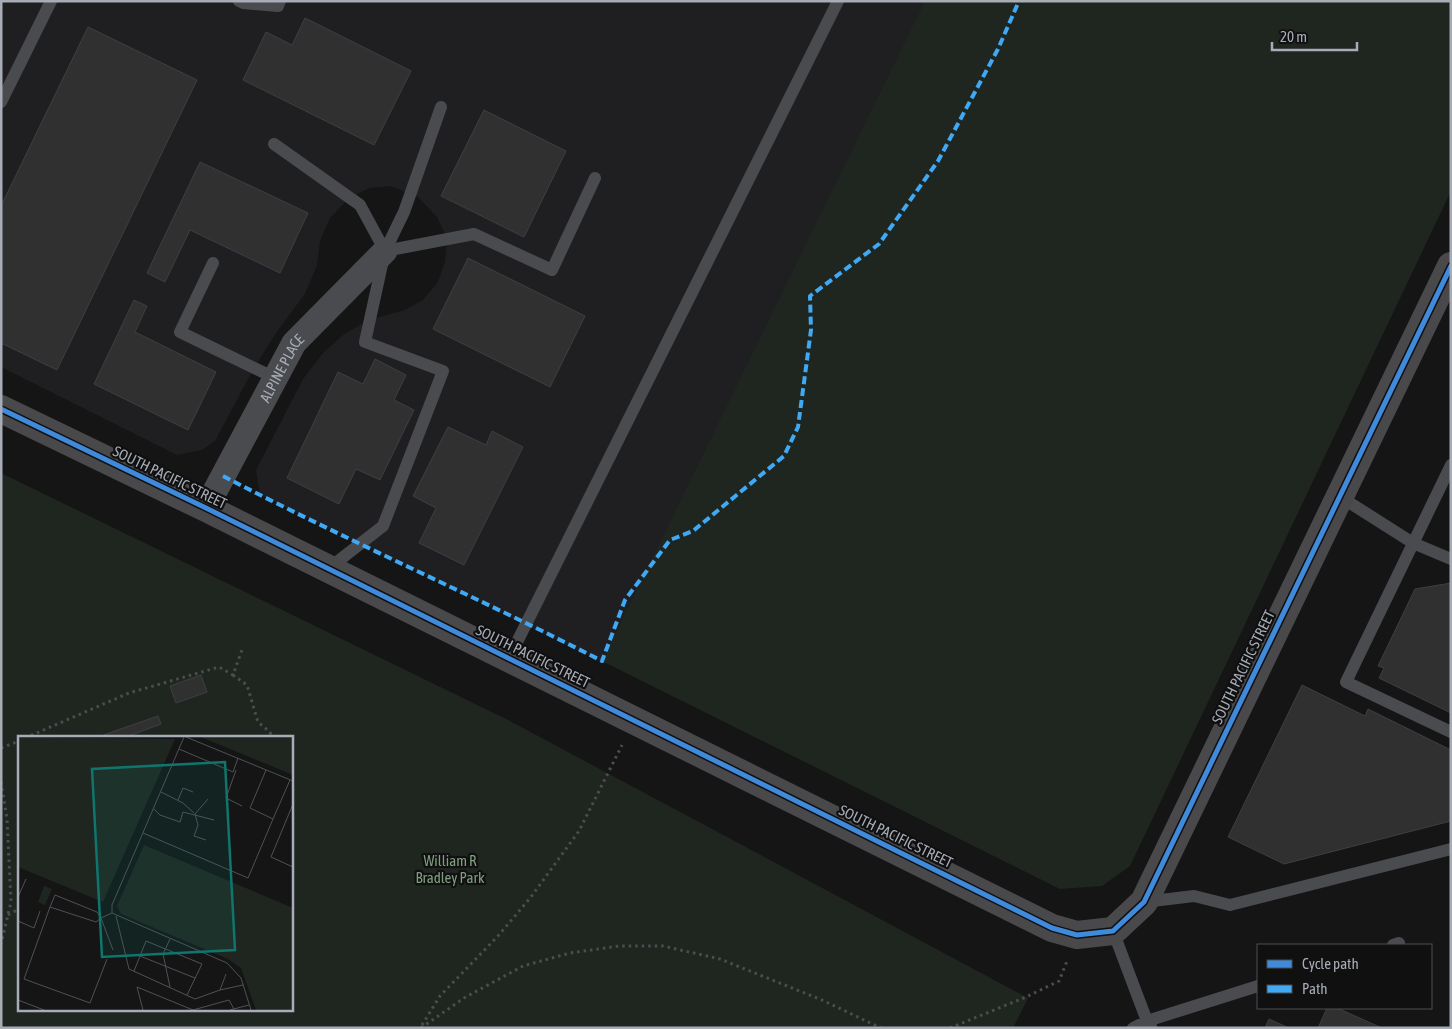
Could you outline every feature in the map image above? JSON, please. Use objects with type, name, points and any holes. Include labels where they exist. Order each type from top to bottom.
[{"type":"street","name":"ALPINE PLACE","points":[[206,508],[294,343],[385,251]]},
{"type":"street","name":"SOUTH PACIFIC STREET","points":[[1,408],[1052,928],[1077,935],[1113,931],[1144,902],[1451,266]]},
{"type":"lane","points":[[1,102],[51,1]]},
{"type":"lane","points":[[238,1],[278,6],[280,1]]},
{"type":"lane","points":[[509,658],[838,1]]},
{"type":"lane","points":[[328,569],[382,526],[443,371],[365,342],[385,251],[404,212],[441,107]]},
{"type":"lane","points":[[274,144],[360,205],[385,251]]},
{"type":"lane","points":[[385,251],[474,234],[552,270],[595,178]]},
{"type":"lane","points":[[213,263],[180,332],[275,378]]},
{"type":"lane","points":[[1451,465],[1346,682],[1451,732]]},
{"type":"lane","points":[[1339,496],[1413,543],[1451,559]]},
{"type":"lane","points":[[1144,902],[1194,896],[1230,905],[1451,849]]},
{"type":"lane","points":[[1113,931],[1150,1024]]},
{"type":"lane","points":[[1133,1028],[1150,1024],[1257,986]]},
{"type":"path","points":[[233,675],[243,647]]},
{"type":"path","points":[[30,736],[129,693],[219,667],[247,684],[258,722],[270,732],[271,736]]},
{"type":"path","points":[[421,1028],[440,996],[498,936],[532,897],[579,831],[634,720]]},
{"type":"path","points":[[1,748],[18,740]]},
{"type":"path","points":[[1,782],[7,819],[11,902],[1,944]]},
{"type":"path","points":[[8,915],[18,910]]},
{"type":"path","points":[[950,1028],[1026,997],[1059,981],[1077,935]]},
{"type":"path","points":[[421,1028],[464,998],[523,966],[570,953],[619,946],[663,946],[720,959],[813,996],[881,1028]]},
{"type":"shaded area","points":[[1,1],[929,1],[606,664],[260,495],[256,470],[303,379],[323,353],[343,335],[368,320],[405,310],[423,300],[438,282],[445,262],[447,238],[437,217],[418,197],[390,186],[369,188],[348,199],[330,218],[320,241],[317,265],[305,294],[278,330],[254,368],[215,441],[202,450],[177,455],[1,367]]},
{"type":"green space","points":[[925,1],[1451,1],[1451,191],[1130,866],[1102,886],[1060,889],[602,661]]},
{"type":"green space","name":"William R Bradley Park","points":[[1,473],[508,720],[1028,998],[1013,1028],[1,1028]]},
{"type":"building","points":[[305,18],[411,71],[374,145],[243,80],[266,32],[292,45]]},
{"type":"building","points":[[88,27],[197,80],[57,370],[1,343],[1,206]]},
{"type":"building","points":[[484,110],[566,151],[524,237],[441,196]]},
{"type":"building","points":[[200,162],[308,213],[280,273],[190,230],[165,282],[147,273]]},
{"type":"building","points":[[468,258],[585,316],[550,387],[433,329]]},
{"type":"building","points":[[134,300],[147,306],[135,332],[216,372],[188,430],[94,384]]},
{"type":"building","points":[[375,359],[406,375],[394,400],[414,410],[380,480],[356,469],[339,504],[287,478],[338,372],[363,384]]},
{"type":"building","points":[[448,427],[486,445],[492,431],[523,447],[464,565],[419,543],[436,508],[413,496]]},
{"type":"building","points":[[1451,583],[1451,713],[1379,678],[1384,668],[1378,666],[1415,589]]},
{"type":"building","points":[[201,675],[207,692],[176,703],[170,686]]},
{"type":"building","points":[[1302,685],[1365,716],[1368,709],[1451,750],[1451,821],[1284,864],[1228,837]]},
{"type":"building","points":[[158,716],[161,724],[128,736],[101,736]]},
{"type":"building","points":[[1327,1009],[1339,1009],[1382,1028],[1318,1028]]},
{"type":"building","points":[[1269,1019],[1289,1028],[1265,1028]]},
{"type":"marked path","points":[[223,476],[602,661],[625,600],[670,540],[693,531],[784,456],[798,427],[811,330],[810,296],[879,244],[938,161],[998,49],[1019,1]]},
{"type":"cycle path","points":[[1,409],[206,508],[1052,928],[1077,935],[1113,931],[1144,902],[1451,266]]}]
